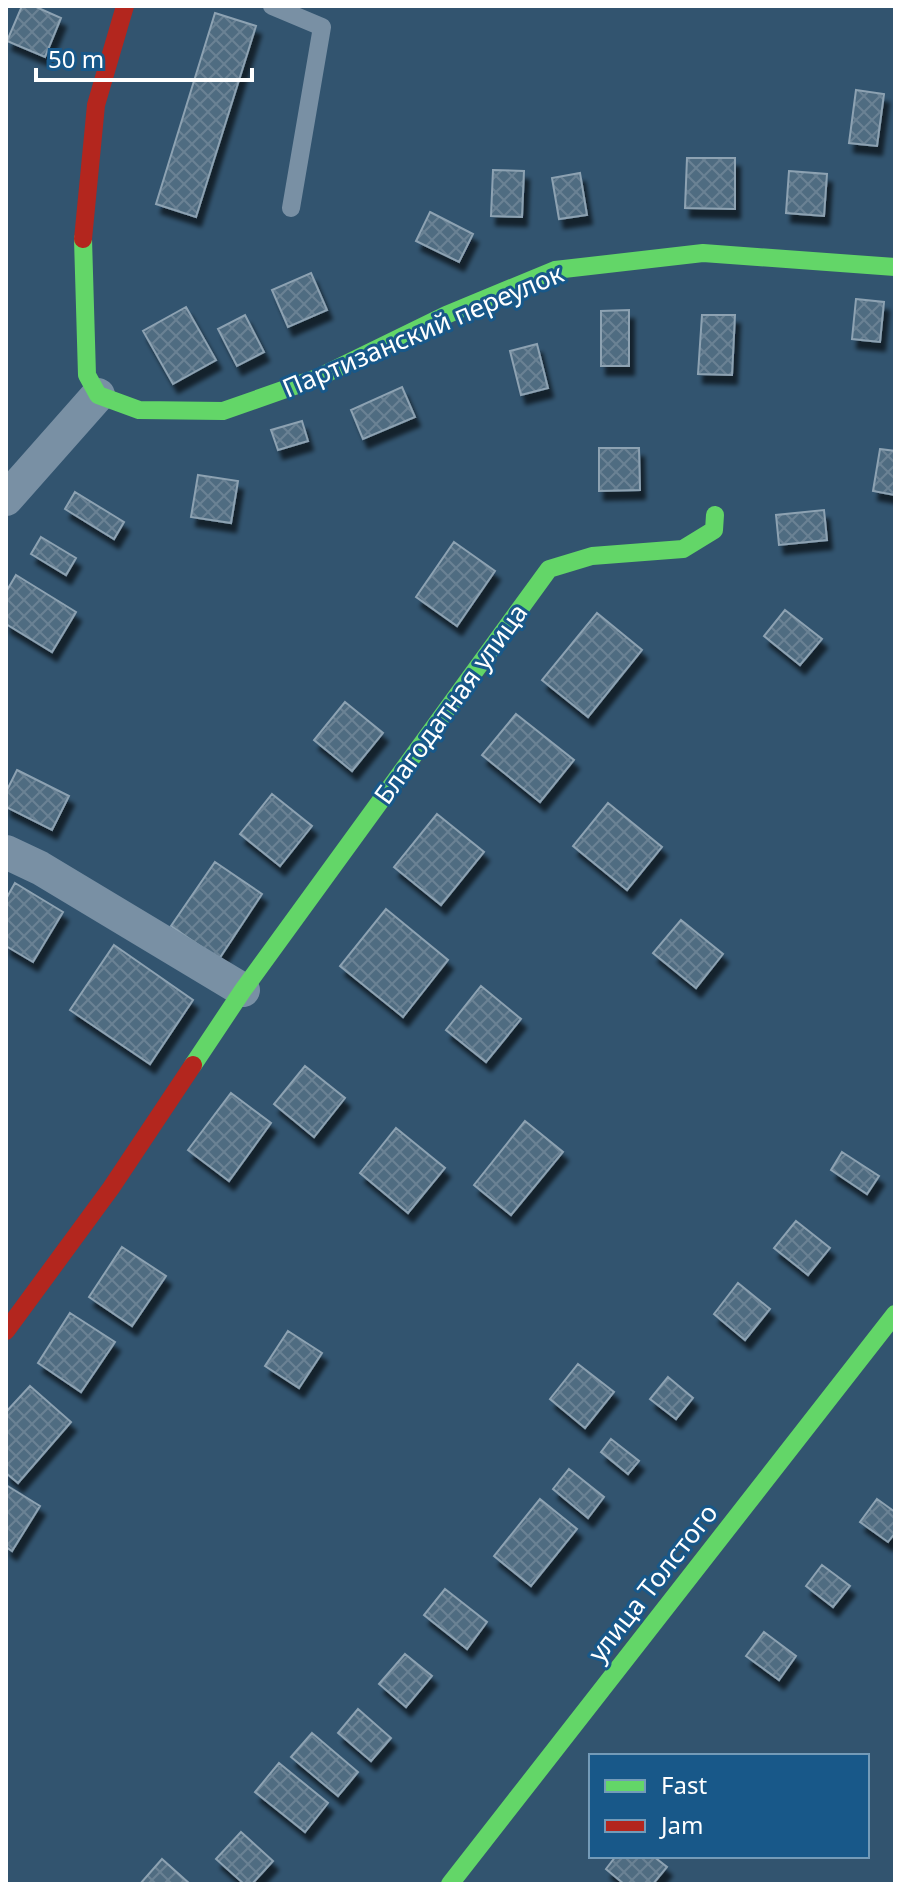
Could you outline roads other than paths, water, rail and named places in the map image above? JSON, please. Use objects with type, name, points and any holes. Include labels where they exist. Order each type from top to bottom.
[{"type":"street","points":[[6,499],[98,395],[87,375],[83,228],[96,105],[125,6]]},
{"type":"street","name":"Партизанский переулок","points":[[98,395],[139,410],[223,411],[317,378],[446,315],[555,270],[703,253],[895,267]]},
{"type":"street","name":"Благодатная улица","points":[[6,1331],[111,1188],[243,990],[549,569],[592,556],[683,549],[714,530],[715,515]]},
{"type":"street","points":[[6,852],[40,868],[243,990]]},
{"type":"street","name":"улица Толстого","points":[[450,1884],[895,1314]]},
{"type":"lane","points":[[272,6],[322,27],[291,208]]}]
